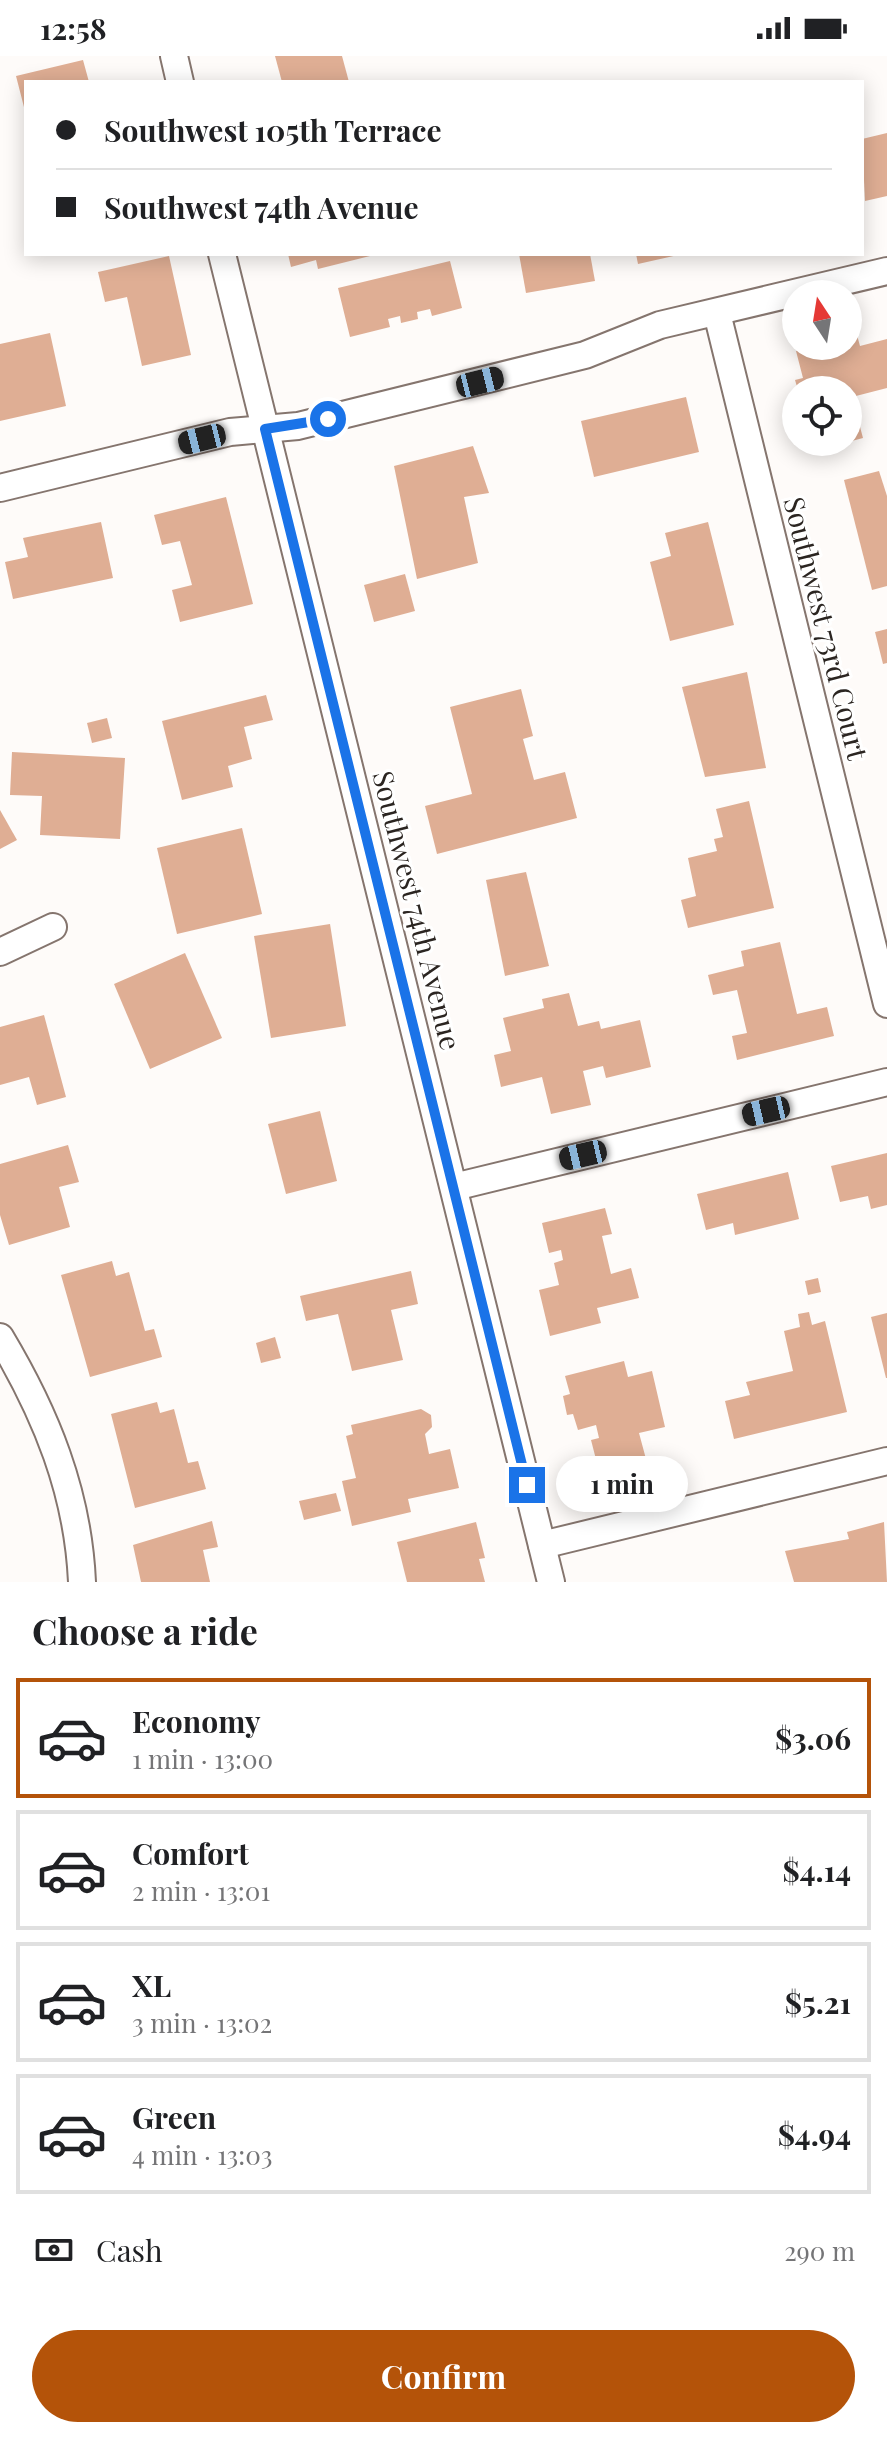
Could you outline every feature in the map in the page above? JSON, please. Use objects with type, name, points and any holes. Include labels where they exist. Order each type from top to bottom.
[{"type":"street","points":[[174,56],[180,80]]},
{"type":"street","name":"Southwest 74th Avenue","points":[[222,256],[551,1582]]},
{"type":"street","points":[[0,488],[230,432],[298,426],[555,363],[585,355],[639,332],[887,271]]},
{"type":"street","name":"Southwest 73rd Court","points":[[717,313],[887,1004]]},
{"type":"street","points":[[0,952],[53,927]]},
{"type":"street","points":[[454,1187],[887,1082]]},
{"type":"street","points":[[0,1337],[35,1398],[61,1463],[78,1536],[82,1582]]},
{"type":"street","points":[[542,1545],[887,1461]]},
{"type":"building","points":[[275,56],[342,56],[348,80],[281,80]]},
{"type":"building","points":[[83,60],[88,80],[24,80],[24,107],[16,76]]},
{"type":"building","points":[[887,133],[887,196],[865,201],[864,180],[864,139]]},
{"type":"building","points":[[169,256],[191,355],[142,366],[127,297],[105,302],[98,272]]},
{"type":"building","points":[[288,256],[370,256],[318,269],[316,260],[291,267]]},
{"type":"building","points":[[519,256],[590,256],[595,281],[526,293]]},
{"type":"building","points":[[636,256],[674,256],[638,264]]},
{"type":"building","points":[[450,261],[462,308],[432,316],[430,309],[417,312],[418,319],[401,323],[400,316],[388,319],[390,327],[350,337],[338,288]]},
{"type":"building","points":[[50,333],[66,406],[0,421],[0,344]]},
{"type":"building","points":[[887,339],[887,388],[862,394],[862,376],[802,376],[798,360],[862,360],[862,345]]},
{"type":"building","points":[[686,397],[699,452],[594,477],[581,421]]},
{"type":"building","points":[[473,446],[489,493],[464,497],[478,563],[417,579],[394,466]]},
{"type":"building","points":[[879,471],[887,496],[887,586],[872,590],[844,480]]},
{"type":"building","points":[[226,497],[253,604],[180,622],[172,590],[192,585],[180,541],[162,545],[154,515]]},
{"type":"building","points":[[101,522],[113,578],[13,599],[5,562],[28,557],[23,538]]},
{"type":"building","points":[[708,522],[734,625],[670,641],[650,562],[671,556],[665,533]]},
{"type":"building","points":[[405,574],[415,611],[374,622],[364,585]]},
{"type":"building","points":[[887,629],[887,663],[883,664],[875,632]]},
{"type":"building","points":[[747,672],[766,768],[705,777],[682,687]]},
{"type":"building","points":[[521,689],[533,736],[523,739],[534,780],[565,772],[577,818],[437,854],[425,806],[472,794],[450,707]]},
{"type":"building","points":[[266,695],[273,720],[244,727],[252,759],[228,766],[233,787],[182,800],[162,721]]},
{"type":"building","points":[[107,718],[112,738],[92,743],[87,723]]},
{"type":"building","points":[[12,752],[125,758],[120,839],[40,835],[42,796],[10,795]]},
{"type":"building","points":[[749,801],[774,908],[688,928],[681,900],[696,896],[688,858],[717,851],[714,839],[723,837],[716,809]]},
{"type":"building","points":[[0,810],[17,840],[0,849]]},
{"type":"building","points":[[242,828],[262,914],[177,934],[157,848]]},
{"type":"building","points":[[526,872],[549,966],[505,976],[486,880]]},
{"type":"building","points":[[330,924],[346,1026],[271,1038],[254,936]]},
{"type":"building","points":[[780,942],[797,1014],[827,1007],[834,1036],[737,1060],[732,1036],[747,1033],[737,990],[713,995],[708,975],[744,966],[741,951]]},
{"type":"building","points":[[185,953],[222,1038],[150,1069],[114,984]]},
{"type":"building","points":[[569,993],[578,1026],[599,1021],[601,1029],[640,1020],[651,1067],[606,1078],[603,1066],[583,1071],[591,1105],[551,1114],[542,1077],[501,1087],[494,1055],[511,1051],[503,1018],[544,1008],[542,999]]},
{"type":"building","points":[[44,1015],[66,1097],[37,1105],[29,1077],[0,1085],[0,1027]]},
{"type":"building","points":[[320,1111],[337,1181],[286,1194],[268,1124]]},
{"type":"building","points":[[68,1145],[79,1182],[59,1187],[70,1227],[9,1245],[0,1215],[0,1164]]},
{"type":"building","points":[[887,1153],[887,1205],[871,1209],[868,1196],[840,1202],[831,1166]]},
{"type":"building","points":[[788,1172],[799,1219],[735,1235],[733,1223],[706,1230],[697,1194]]},
{"type":"building","points":[[605,1208],[612,1234],[602,1236],[611,1274],[631,1268],[639,1298],[597,1308],[601,1323],[550,1336],[539,1290],[559,1285],[554,1263],[563,1260],[561,1250],[549,1253],[542,1223]]},
{"type":"building","points":[[112,1261],[116,1276],[129,1272],[145,1331],[154,1329],[162,1357],[90,1377],[61,1275]]},
{"type":"building","points":[[411,1271],[418,1304],[391,1310],[403,1360],[352,1371],[338,1314],[306,1321],[300,1296]]},
{"type":"building","points":[[818,1278],[821,1292],[808,1295],[805,1281]]},
{"type":"building","points":[[809,1312],[812,1325],[825,1321],[847,1412],[734,1439],[725,1401],[750,1395],[746,1382],[793,1371],[784,1331],[800,1327],[798,1314]]},
{"type":"building","points":[[887,1313],[887,1378],[886,1378],[871,1317]]},
{"type":"building","points":[[275,1337],[281,1358],[261,1363],[256,1343]]},
{"type":"building","points":[[624,1361],[628,1377],[652,1371],[665,1427],[639,1433],[646,1459],[599,1471],[591,1440],[599,1438],[596,1425],[578,1430],[573,1414],[567,1415],[563,1396],[570,1394],[565,1376]]},
{"type":"building","points":[[157,1402],[160,1413],[174,1409],[188,1463],[198,1461],[206,1489],[135,1508],[111,1414]]},
{"type":"building","points":[[421,1409],[431,1415],[432,1427],[425,1434],[429,1454],[450,1449],[459,1488],[408,1499],[411,1512],[352,1526],[342,1481],[356,1478],[346,1436],[353,1434],[351,1425]]},
{"type":"building","points":[[336,1493],[341,1511],[304,1520],[299,1501]]},
{"type":"building","points":[[212,1521],[218,1547],[203,1550],[210,1582],[141,1582],[133,1545]]},
{"type":"building","points":[[476,1522],[485,1558],[479,1559],[485,1582],[407,1582],[397,1542]]},
{"type":"building","points":[[884,1522],[887,1582],[794,1582],[785,1551],[849,1539],[847,1532]]},
{"type":"route","points":[[328,419],[265,429],[527,1485]]}]
